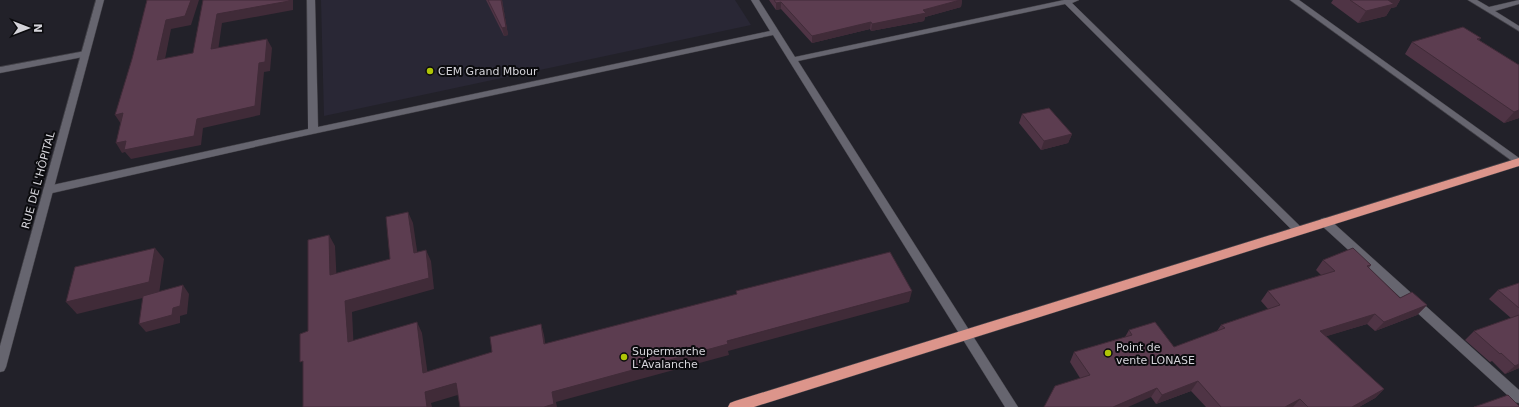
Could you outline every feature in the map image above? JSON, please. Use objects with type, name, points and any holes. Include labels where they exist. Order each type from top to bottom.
[{"type":"highway","points":[[734,407],[1519,162]]},
{"type":"street","name":"RUE DE L'HÔPITAL","points":[[0,367],[100,0]]},
{"type":"street","points":[[311,0],[313,131]]},
{"type":"street","points":[[755,0],[1012,407]]},
{"type":"street","points":[[1294,0],[1519,162]]},
{"type":"street","points":[[1472,0],[1519,29]]},
{"type":"street","points":[[793,60],[1071,1],[1299,230]]},
{"type":"street","points":[[1488,10],[1519,2]]},
{"type":"street","points":[[48,190],[313,131],[776,32]]},
{"type":"street","points":[[0,70],[85,54]]},
{"type":"street","points":[[1325,222],[1519,398]]},
{"type":"shaded area","name":"CEM Grand Mbour","points":[[321,0],[735,0],[751,25],[324,116]]},
{"type":"building","points":[[147,0],[191,0],[185,16],[166,20],[157,60],[193,53],[203,0],[289,1],[217,14],[211,49],[267,39],[265,62],[259,63],[255,106],[197,119],[194,136],[124,150],[126,141],[116,143],[123,113],[115,115],[132,59]]},
{"type":"building","points":[[488,0],[501,0],[506,27],[502,28]]},
{"type":"building","points":[[774,0],[960,0],[923,10],[926,13],[872,24],[871,22],[812,36],[781,2],[776,3]]},
{"type":"building","points":[[1350,0],[1388,0],[1394,4],[1366,11]]},
{"type":"building","points":[[1463,27],[1481,38],[1477,39],[1519,65],[1519,110],[1514,112],[1412,42]]},
{"type":"building","points":[[1049,108],[1072,134],[1044,141],[1022,114]]},
{"type":"building","points":[[408,212],[414,253],[426,250],[429,278],[345,301],[348,342],[417,322],[423,373],[492,352],[490,337],[541,324],[544,344],[737,294],[736,291],[890,252],[912,291],[727,341],[728,344],[552,392],[554,404],[544,407],[460,407],[456,383],[425,392],[427,407],[303,407],[303,361],[300,362],[300,334],[308,331],[308,240],[329,235],[330,275],[390,259],[386,217]]},
{"type":"building","points":[[155,248],[149,282],[66,302],[75,267]]},
{"type":"building","points":[[1353,248],[1371,265],[1367,266],[1400,298],[1412,292],[1427,305],[1384,322],[1375,314],[1320,331],[1384,389],[1352,407],[1308,407],[1300,399],[1285,407],[1221,407],[1198,381],[1162,395],[1157,388],[1113,407],[1044,407],[1055,386],[1090,375],[1074,352],[1132,335],[1129,330],[1155,322],[1174,347],[1225,328],[1221,325],[1280,305],[1268,291],[1335,271],[1323,260]]},
{"type":"building","points":[[1519,283],[1519,308],[1498,290]]},
{"type":"building","points":[[183,285],[180,306],[173,308],[172,315],[139,324],[143,296]]},
{"type":"building","points":[[1519,315],[1519,364],[1515,366],[1474,331]]},
{"type":"building","points":[[1508,395],[1519,407],[1474,407]]},
{"type":"place","name":"CEM Grand Mbour","points":[[430,71]]},
{"type":"place","name":"Point de vente LONASE","points":[[1108,353]]},
{"type":"place","name":"Supermarche L'Avalanche","points":[[624,357]]}]
